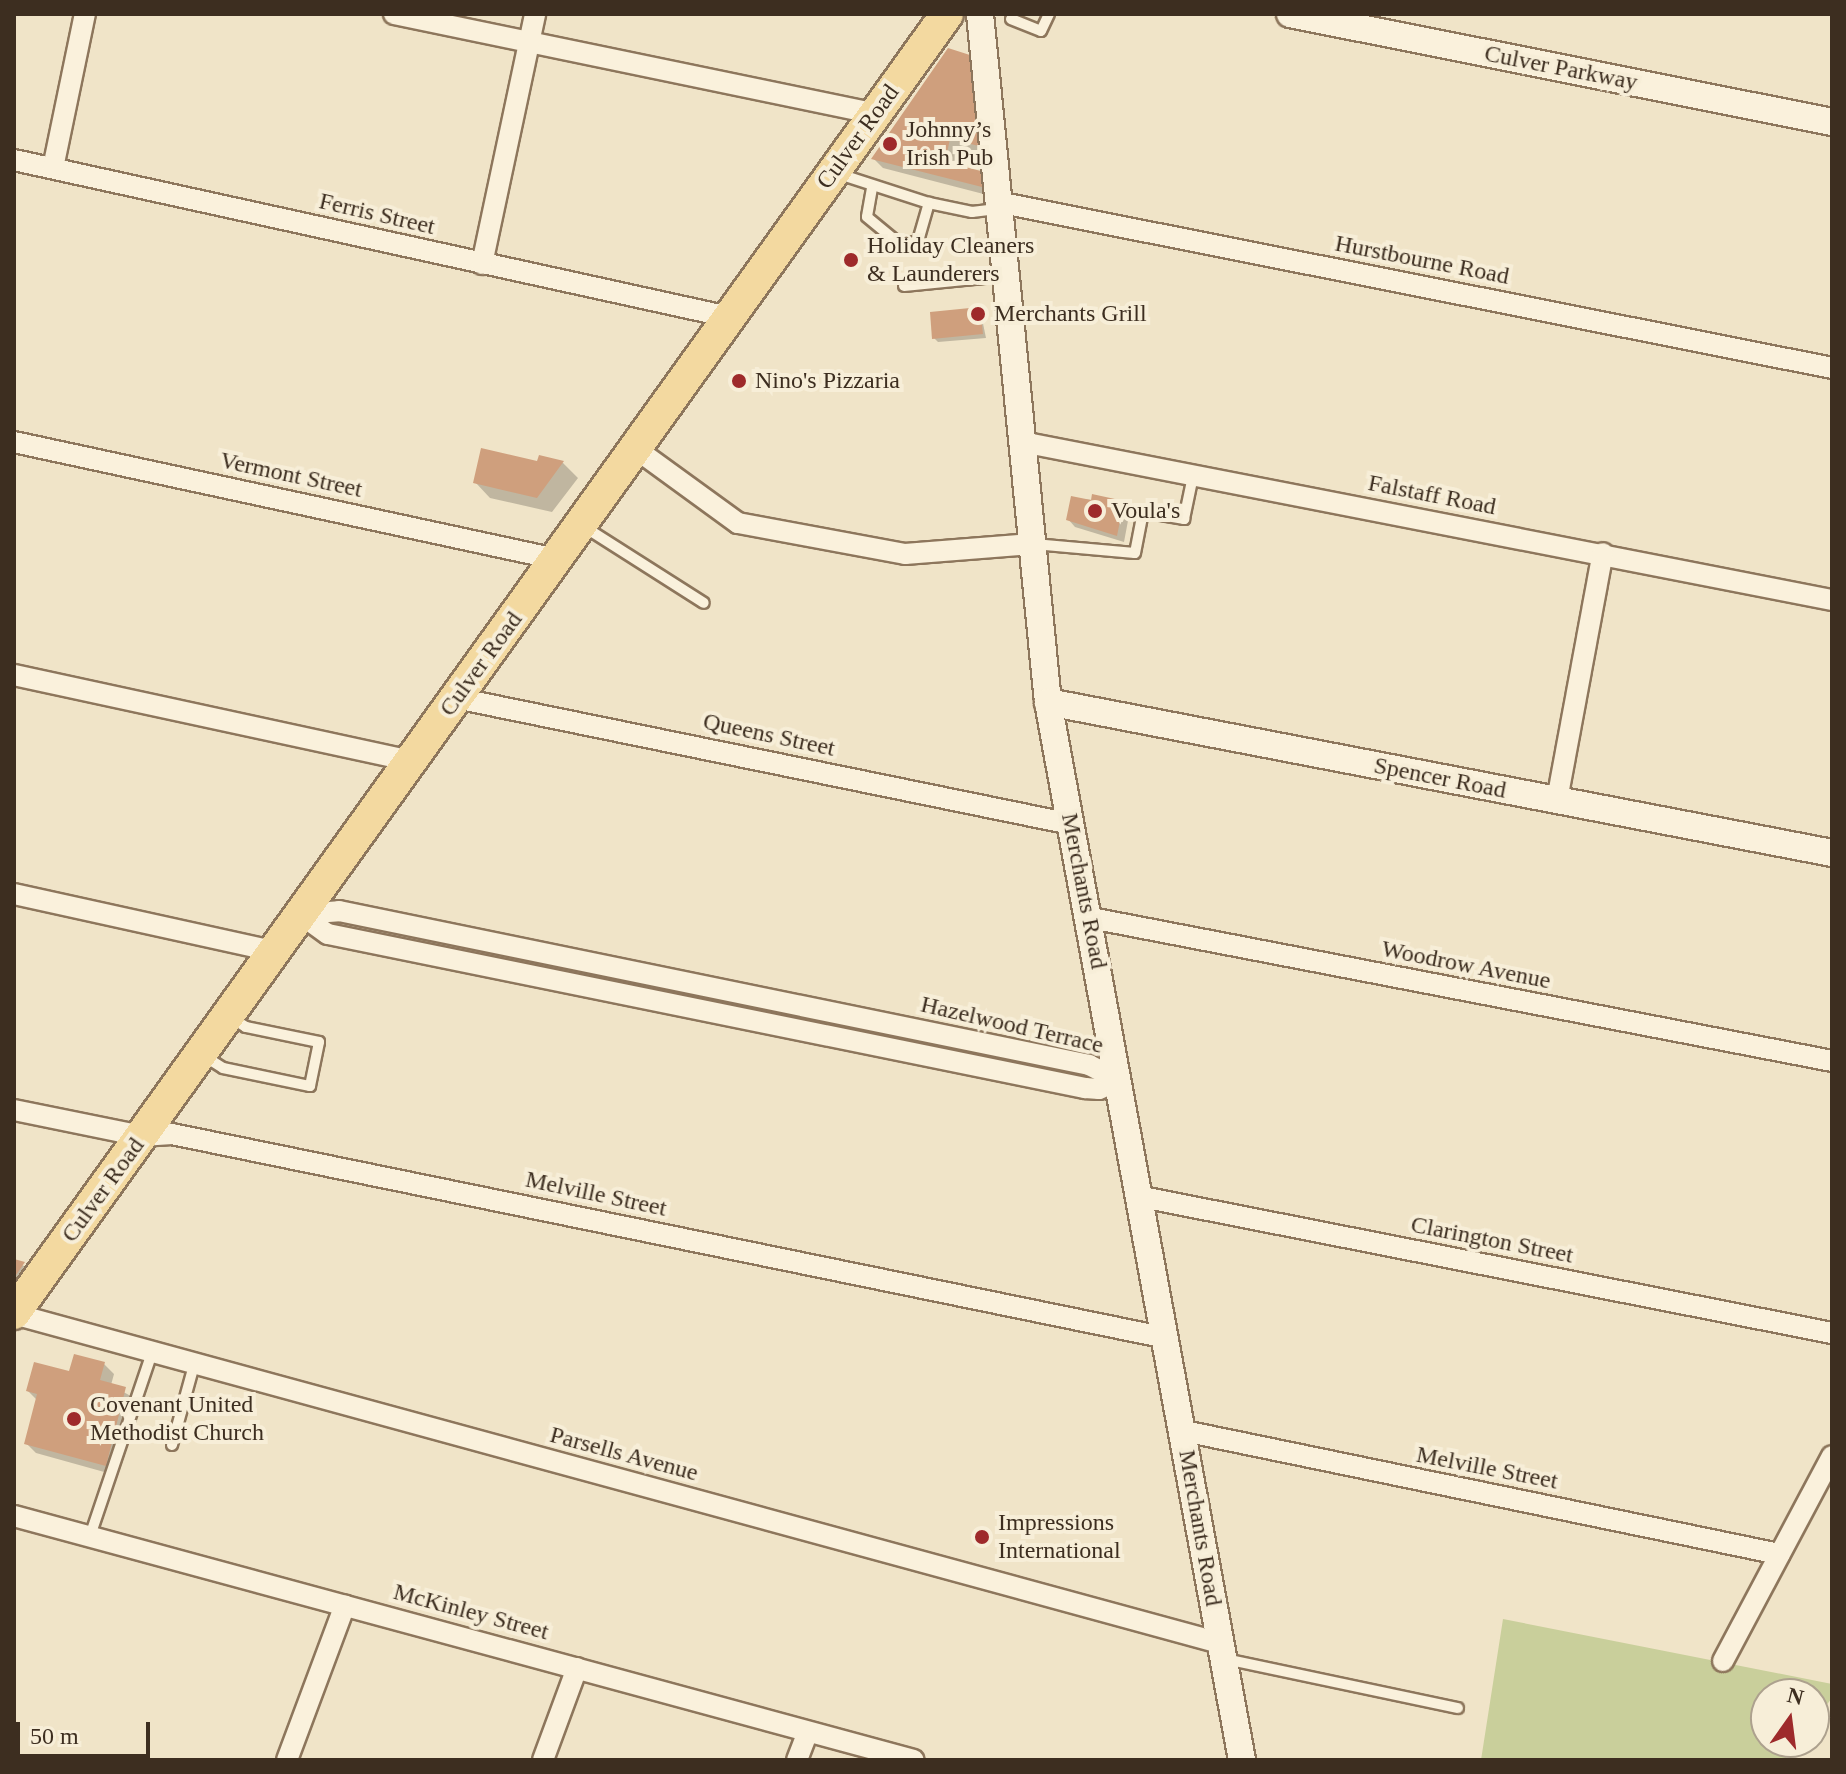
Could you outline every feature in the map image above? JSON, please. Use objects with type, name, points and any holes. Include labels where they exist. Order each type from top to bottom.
[{"type":"main road","name":"Culver Road","points":[[14,1314],[947,14]]},
{"type":"street","points":[[53,168],[85,14]]},
{"type":"street","points":[[394,14],[875,114]]},
{"type":"street","points":[[482,264],[535,14]]},
{"type":"street","name":"Culver Parkway","points":[[1290,14],[1832,122]]},
{"type":"street","name":"Merchants Road","points":[[980,18],[1002,206],[1048,702],[1091,918],[1242,1760]]},
{"type":"street","name":"Ferris Street","points":[[14,160],[729,317]]},
{"type":"street","name":"Hurstbourne Road","points":[[1002,206],[1832,368]]},
{"type":"street","name":"Vermont Street","points":[[14,442],[556,559]]},
{"type":"street","name":"Falstaff Road","points":[[1022,442],[1832,600]]},
{"type":"street","points":[[636,449],[738,523],[905,554],[1032,544]]},
{"type":"street","points":[[1557,800],[1603,553]]},
{"type":"street","points":[[14,675],[411,761]]},
{"type":"street","name":"Queens Street","points":[[456,698],[1071,824]]},
{"type":"street","name":"Spencer Road","points":[[1048,702],[1832,853]]},
{"type":"street","points":[[14,894],[273,951]]},
{"type":"street","name":"Hazelwood Terrace","points":[[300,914],[339,911],[1089,1065],[1119,1080]]},
{"type":"street","name":"Hazelwood Terrace","points":[[300,914],[328,934],[1085,1088],[1119,1080]]},
{"type":"street","name":"Woodrow Avenue","points":[[1091,918],[1832,1061]]},
{"type":"street","name":"Melville Street","points":[[14,1110],[142,1136],[172,1134],[1167,1338]]},
{"type":"street","name":"Clarington Street","points":[[1142,1197],[1832,1333]]},
{"type":"street","name":"Parsells Avenue","points":[[14,1314],[1222,1651]]},
{"type":"street","name":"Melville Street","points":[[1184,1431],[1779,1554]]},
{"type":"street","points":[[1723,1661],[1832,1456]]},
{"type":"street","name":"McKinley Street","points":[[14,1516],[914,1760]]},
{"type":"street","points":[[287,1760],[345,1605]]},
{"type":"street","points":[[543,1760],[577,1668]]},
{"type":"street","points":[[797,1760],[808,1732]]},
{"type":"lane","points":[[980,18],[1012,17],[1030,23],[1041,31],[1049,14]]},
{"type":"lane","points":[[834,171],[872,188],[972,212],[1002,206]]},
{"type":"lane","points":[[872,188],[867,217],[901,245],[918,241],[929,203]]},
{"type":"lane","points":[[904,286],[1008,276]]},
{"type":"lane","points":[[1032,544],[1135,553],[1143,512],[1184,519],[1193,476]]},
{"type":"lane","points":[[581,524],[704,603]]},
{"type":"lane","points":[[740,1017],[744,994]]},
{"type":"lane","points":[[201,1055],[223,1068],[310,1086],[319,1042],[246,1027],[228,1016]]},
{"type":"lane","points":[[90,1536],[115,1452],[127,1438],[152,1353]]},
{"type":"lane","points":[[172,1445],[194,1365]]},
{"type":"lane","points":[[1222,1651],[1458,1708]]},
{"type":"green space","points":[[1503,1619],[1802,1678],[1750,1678],[1750,1758],[1786,1758],[1784,1760],[1481,1760]]},
{"type":"building","points":[[948,48],[973,56],[983,147],[950,139],[945,162],[985,172],[986,188],[871,159]]},
{"type":"building","points":[[980,307],[983,334],[932,339],[930,312]]},
{"type":"building","points":[[481,448],[537,461],[539,455],[564,461],[537,498],[473,483]]},
{"type":"building","name":"Voula's","points":[[1092,494],[1124,501],[1117,536],[1066,520],[1071,496],[1091,500]]},
{"type":"building","points":[[14,1259],[25,1262],[14,1278]]},
{"type":"building","name":"Covenant United Methodist Church","points":[[74,1354],[105,1362],[100,1380],[126,1387],[106,1466],[24,1444],[37,1394],[26,1391],[34,1362],[69,1371]]},
{"type":"place","name":"Johnny’s Irish Pub","points":[[890,144]]},
{"type":"place","name":"Holiday Cleaners & Launderers","points":[[851,260]]},
{"type":"place","name":"Merchants Grill","points":[[978,314]]},
{"type":"place","name":"Nino's Pizzaria","points":[[739,381]]},
{"type":"place","name":"Voula's","points":[[1095,511]]},
{"type":"place","name":"Covenant United Methodist Church","points":[[74,1419]]},
{"type":"place","name":"Impressions International","points":[[982,1537]]}]
